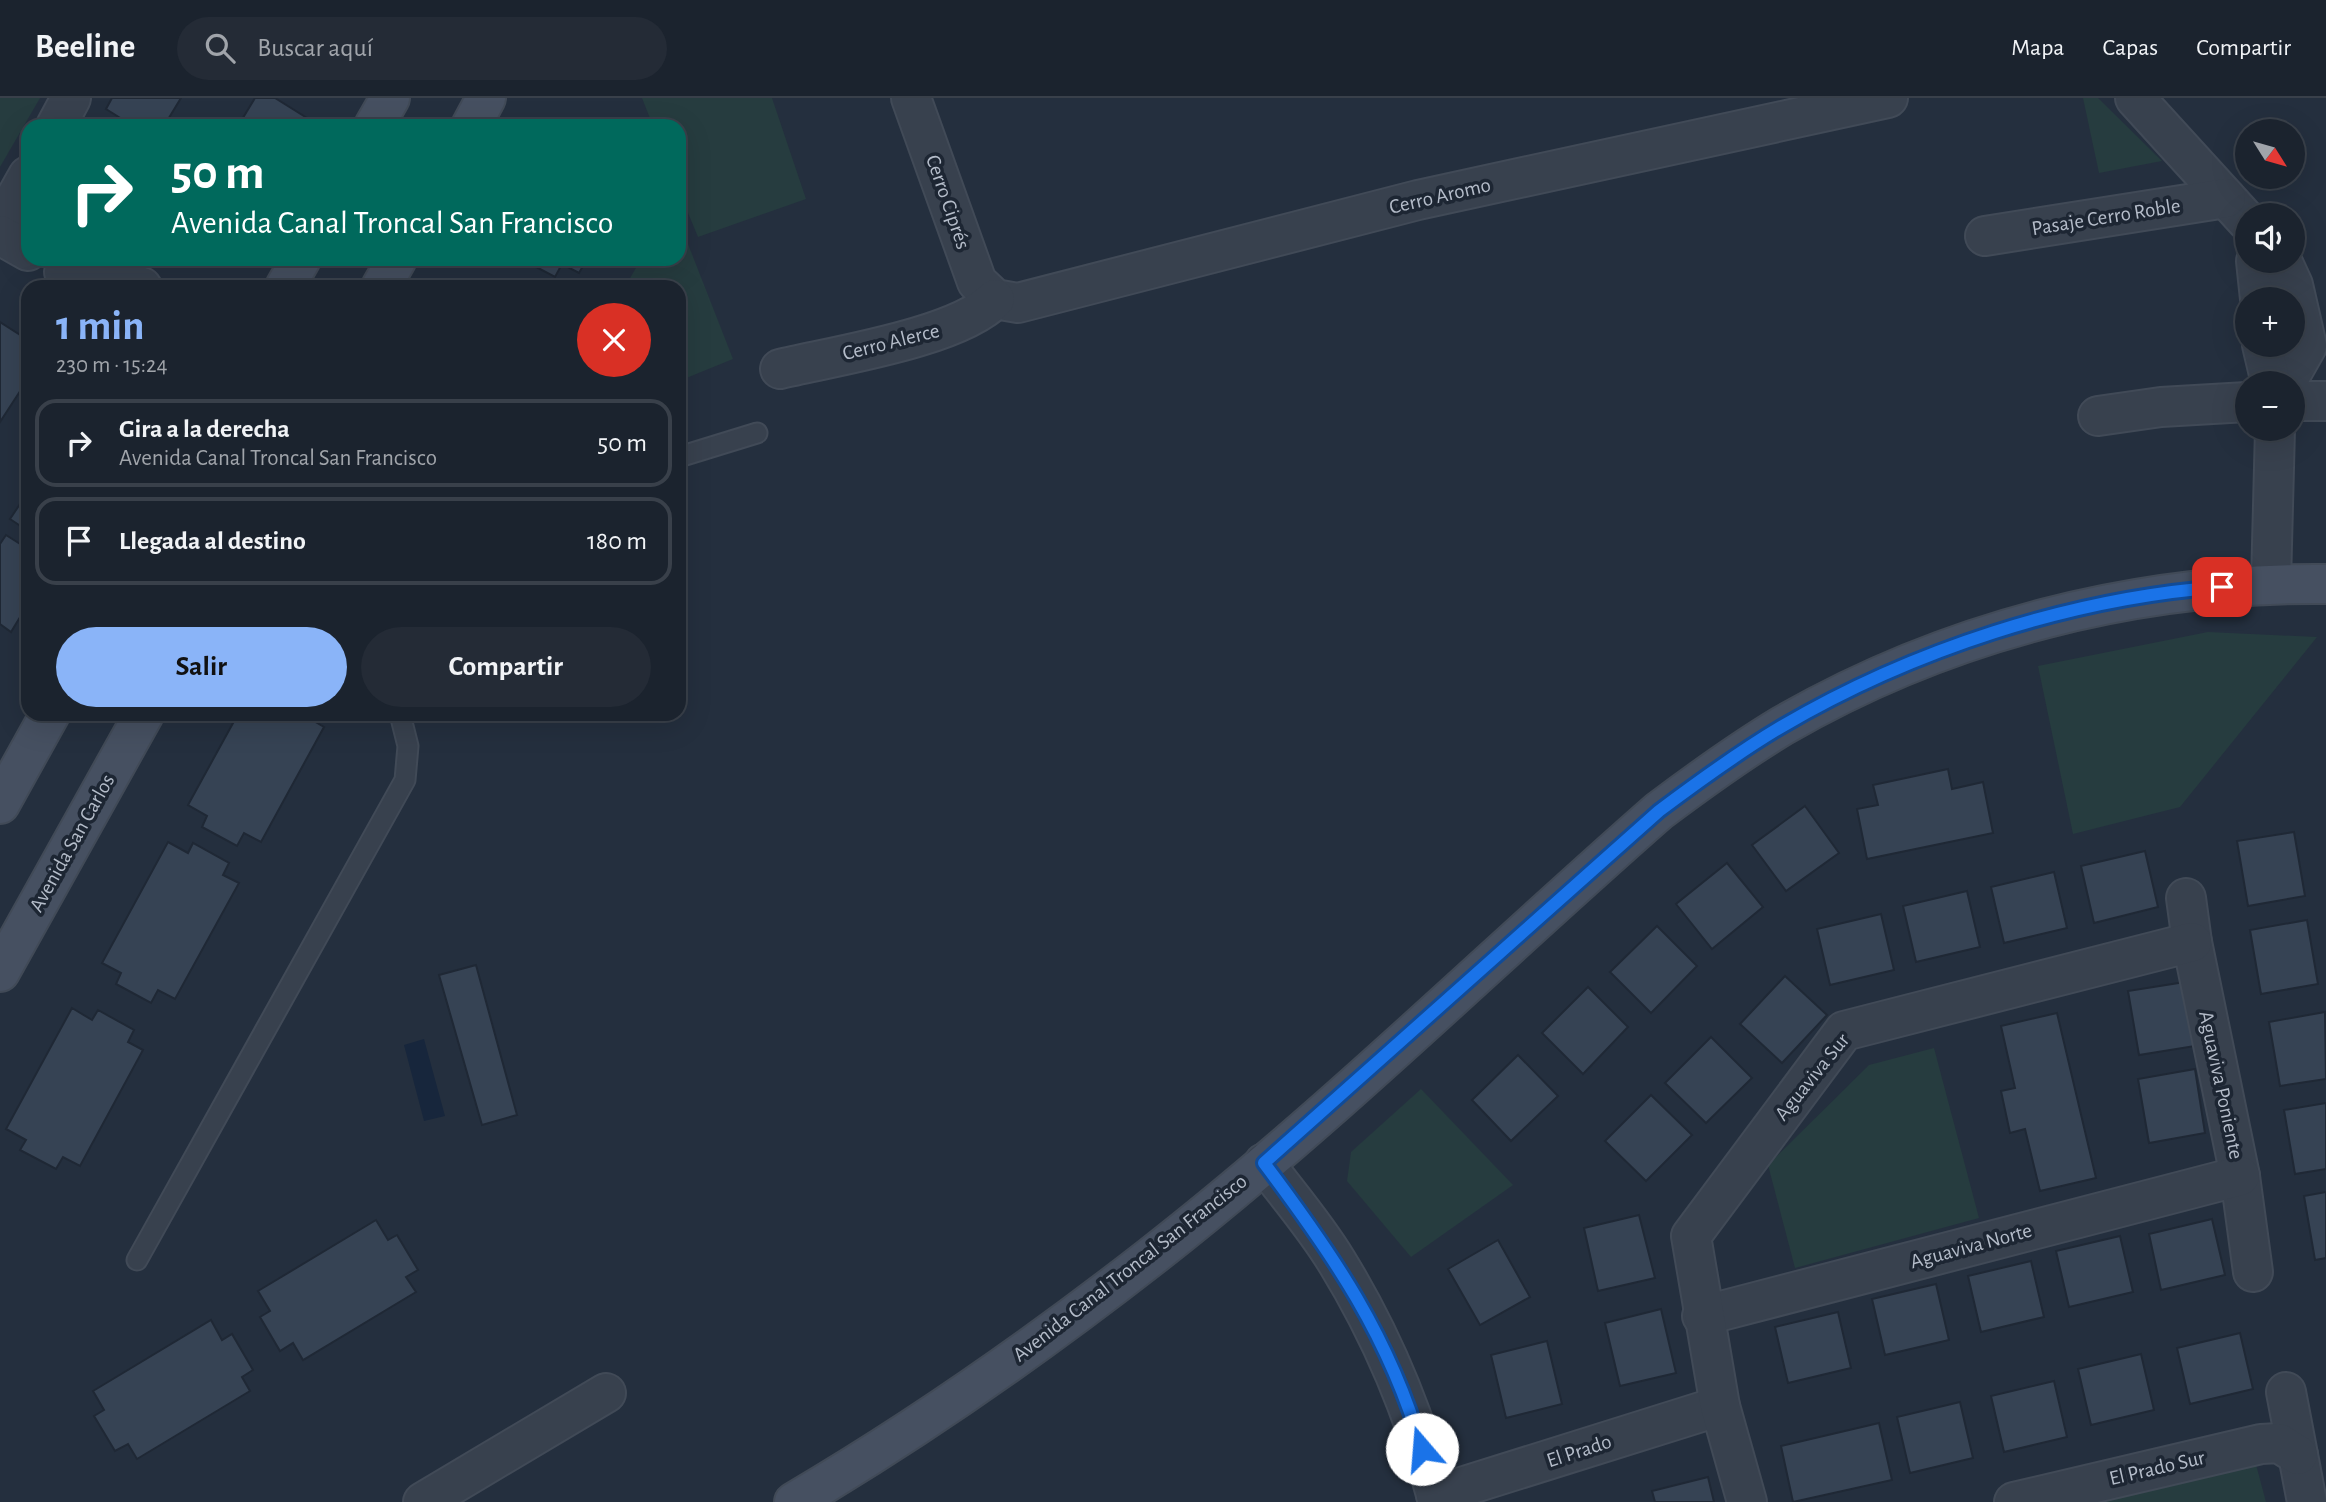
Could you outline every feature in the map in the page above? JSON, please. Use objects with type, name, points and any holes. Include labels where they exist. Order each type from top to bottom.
[{"type":"street","points":[[60,119],[71,98]]},
{"type":"street","points":[[378,119],[390,98]]},
{"type":"street","points":[[475,119],[486,98]]},
{"type":"street","name":"Cerro Ciprés","points":[[911,98],[976,282],[995,299]]},
{"type":"street","name":"Cerro Aromo","points":[[995,299],[1018,303],[1030,301],[1418,200],[1888,98]]},
{"type":"street","points":[[2135,98],[2235,209]]},
{"type":"street","points":[[0,226],[21,188]]},
{"type":"street","name":"Pasaje Cerro Roble","points":[[1985,236],[2235,216]]},
{"type":"street","points":[[0,235],[21,247]]},
{"type":"street","points":[[60,273],[106,275],[121,280]]},
{"type":"street","points":[[2288,273],[2293,285],[2307,346],[2293,371]]},
{"type":"street","name":"Cerro Alerce","points":[[780,369],[948,328],[977,316],[995,299]]},
{"type":"street","points":[[2305,401],[2326,401]]},
{"type":"street","points":[[2098,416],[2161,407],[2235,403]]},
{"type":"street","points":[[2271,583],[2275,441]]},
{"type":"street","name":"Avenida Canal Troncal San Francisco","points":[[794,1502],[921,1422],[1038,1342],[1153,1255],[1264,1163],[1659,811],[1719,766],[1782,726],[1882,677],[1978,639],[2023,625],[2124,600],[2198,589],[2271,583],[2326,584]]},
{"type":"street","points":[[0,804],[46,721]]},
{"type":"street","name":"Avenida San Carlos","points":[[0,972],[140,721]]},
{"type":"street","name":"Aguaviva Poniente","points":[[2186,898],[2192,942],[2240,1176],[2253,1272]]},
{"type":"street","name":"Aguaviva Sur","points":[[1747,1502],[1720,1406],[1702,1316],[1691,1236],[1844,1031],[2192,942]]},
{"type":"street","points":[[1264,1163],[1336,1259],[1364,1309],[1389,1359],[1416,1426],[1437,1498]]},
{"type":"street","name":"Aguaviva Norte","points":[[1702,1316],[2240,1176]]},
{"type":"street","points":[[2286,1392],[2307,1502]]},
{"type":"street","points":[[423,1502],[606,1393]]},
{"type":"street","name":"El Prado","points":[[1437,1498],[1720,1406]]},
{"type":"street","name":"El Prado Sur","points":[[2014,1502],[2261,1444],[2279,1443],[2298,1455]]},
{"type":"lane","points":[[686,455],[757,433]]},
{"type":"lane","points":[[137,1260],[401,788],[408,761],[401,721]]},
{"type":"green space","points":[[0,98],[40,98],[28,119],[21,119],[21,131],[0,167]]},
{"type":"green space","points":[[642,98],[772,98],[806,199],[698,237],[686,208],[686,119],[650,119]]},
{"type":"green space","points":[[2083,98],[2098,98],[2162,161],[2099,173]]},
{"type":"green space","points":[[686,239],[733,359],[686,378],[686,280],[629,280],[637,266],[686,266]]},
{"type":"green space","points":[[2208,632],[2317,637],[2180,807],[2073,834],[2038,666]]},
{"type":"green space","points":[[1934,1048],[1979,1218],[1795,1268],[1768,1165],[1869,1065]]},
{"type":"green space","points":[[1421,1089],[1513,1185],[1411,1257],[1347,1181],[1351,1152]]},
{"type":"green space","points":[[2254,1457],[2266,1502],[2079,1502]]},
{"type":"water","points":[[424,1039],[445,1116],[424,1121],[404,1045]]},
{"type":"building","points":[[112,98],[181,98],[168,119],[122,119],[106,109]]},
{"type":"building","points":[[255,98],[275,98],[307,118],[306,119],[242,119]]},
{"type":"building","points":[[534,266],[561,266],[555,277]]},
{"type":"building","points":[[566,266],[583,266],[579,273]]},
{"type":"building","points":[[0,322],[21,336],[21,390],[0,422]]},
{"type":"building","points":[[21,502],[21,526],[10,519]]},
{"type":"building","points":[[6,535],[21,545],[21,616],[11,632],[0,624],[0,544]]},
{"type":"building","points":[[234,721],[314,721],[324,727],[261,842],[244,833],[237,846],[202,827],[207,816],[188,805]]},
{"type":"building","points":[[1948,769],[1952,789],[1983,782],[1993,833],[1867,859],[1857,809],[1878,805],[1873,785]]},
{"type":"building","points":[[1805,806],[1839,853],[1786,891],[1752,845]]},
{"type":"building","points":[[2294,832],[2305,896],[2248,906],[2237,841]]},
{"type":"building","points":[[168,842],[188,853],[193,843],[229,863],[223,875],[239,883],[175,999],[158,990],[151,1003],[116,984],[121,973],[102,963]]},
{"type":"building","points":[[2145,851],[2158,907],[2094,923],[2081,866]]},
{"type":"building","points":[[1727,863],[1763,907],[1712,949],[1676,904]]},
{"type":"building","points":[[2054,872],[2067,928],[2004,943],[1991,887]]},
{"type":"building","points":[[1967,891],[1980,947],[1916,962],[1903,906]]},
{"type":"building","points":[[1881,914],[1894,970],[1830,985],[1817,929]]},
{"type":"building","points":[[2307,920],[2318,984],[2261,994],[2250,930]]},
{"type":"building","points":[[1657,926],[1697,966],[1651,1013],[1610,972]]},
{"type":"building","points":[[476,965],[517,1115],[482,1125],[439,975]]},
{"type":"building","points":[[1785,976],[1827,1015],[1782,1063],[1740,1024]]},
{"type":"building","points":[[2185,982],[2195,1046],[2139,1055],[2128,991]]},
{"type":"building","points":[[1588,987],[1628,1027],[1583,1074],[1542,1033]]},
{"type":"building","points":[[72,1008],[92,1020],[98,1010],[134,1030],[128,1042],[143,1050],[80,1166],[63,1157],[56,1169],[20,1150],[26,1140],[6,1129]]},
{"type":"building","points":[[2325,1012],[2326,1079],[2280,1086],[2269,1022]]},
{"type":"building","points":[[2057,1013],[2096,1178],[2040,1191],[2025,1129],[2010,1133],[2001,1091],[2015,1088],[2001,1026]]},
{"type":"building","points":[[1711,1037],[1752,1078],[1706,1123],[1665,1083]]},
{"type":"building","points":[[1518,1055],[1558,1096],[1511,1141],[1472,1100]]},
{"type":"building","points":[[2195,1069],[2205,1133],[2149,1143],[2138,1079]]},
{"type":"building","points":[[1651,1095],[1692,1135],[1646,1181],[1605,1141]]},
{"type":"building","points":[[2326,1103],[2326,1169],[2295,1174],[2284,1110]]},
{"type":"building","points":[[2326,1192],[2326,1258],[2315,1260],[2304,1196]]},
{"type":"building","points":[[1639,1215],[1655,1278],[1598,1291],[1584,1228]]},
{"type":"building","points":[[2212,1219],[2225,1275],[2161,1290],[2149,1234]]},
{"type":"building","points":[[376,1220],[388,1240],[397,1235],[418,1270],[406,1277],[416,1292],[303,1360],[293,1343],[280,1351],[260,1317],[270,1311],[258,1291]]},
{"type":"building","points":[[2120,1236],[2133,1292],[2069,1307],[2056,1251]]},
{"type":"building","points":[[1498,1240],[1530,1297],[1480,1325],[1448,1269]]},
{"type":"building","points":[[2031,1261],[2044,1317],[1981,1332],[1968,1276]]},
{"type":"building","points":[[1936,1284],[1949,1340],[1885,1355],[1872,1299]]},
{"type":"building","points":[[1661,1309],[1676,1373],[1620,1386],[1605,1323]]},
{"type":"building","points":[[1838,1312],[1851,1368],[1788,1383],[1775,1327]]},
{"type":"building","points":[[211,1320],[222,1340],[232,1334],[253,1370],[242,1377],[250,1391],[137,1459],[128,1444],[115,1451],[94,1416],[104,1410],[93,1391]]},
{"type":"building","points":[[2240,1333],[2253,1389],[2190,1404],[2177,1348]]},
{"type":"building","points":[[1547,1341],[1562,1404],[1506,1418],[1491,1355]]},
{"type":"building","points":[[2141,1354],[2154,1410],[2091,1425],[2078,1369]]},
{"type":"building","points":[[2054,1381],[2067,1437],[2004,1452],[1991,1396]]},
{"type":"building","points":[[1960,1402],[1973,1458],[1910,1473],[1897,1417]]},
{"type":"building","points":[[1879,1423],[1892,1480],[1793,1502],[1781,1446]]},
{"type":"building","points":[[1708,1477],[1714,1502],[1655,1502],[1652,1491]]},
{"type":"route","points":[[1422,1449],[1416,1426],[1389,1359],[1364,1309],[1336,1259],[1264,1163],[1659,811],[1719,766],[1782,726],[1882,677],[1978,639],[2124,600],[2222,587]]}]
